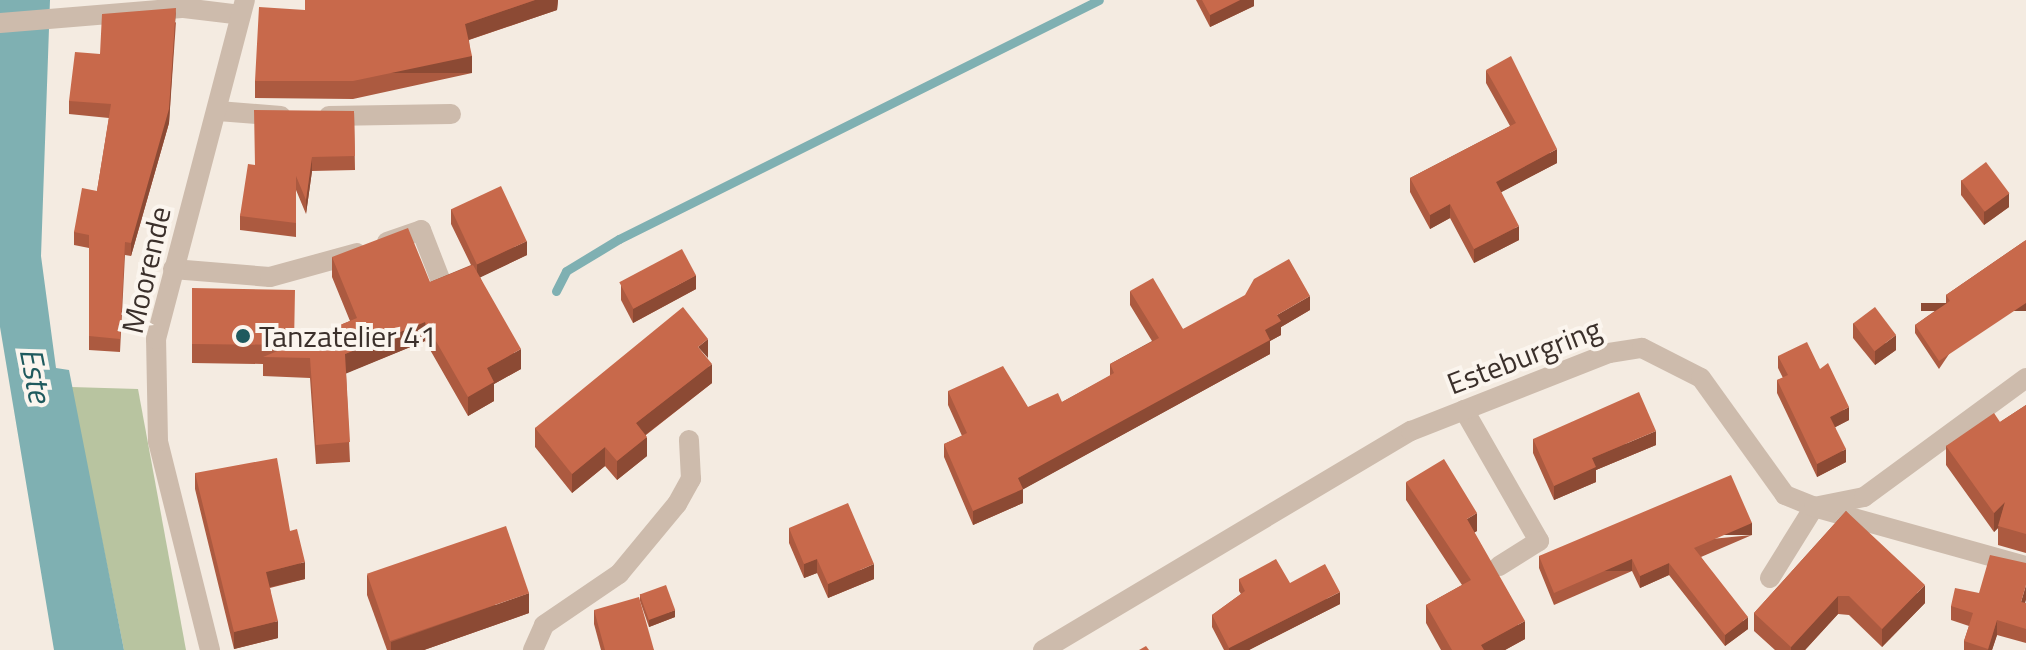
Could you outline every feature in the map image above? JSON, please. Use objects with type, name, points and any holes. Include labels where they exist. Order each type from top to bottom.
[{"type":"street","points":[[0,23],[243,8]]},
{"type":"street","name":"Moorende","points":[[210,650],[155,420],[156,339],[243,8]]},
{"type":"street","points":[[218,111],[451,114]]},
{"type":"street","points":[[173,269],[270,277],[421,230],[442,284]]},
{"type":"street","name":"Esteburgring","points":[[1043,650],[1354,463],[1464,410],[1642,348],[1701,378],[1785,495],[1814,507],[2026,566]]},
{"type":"street","points":[[1770,578],[1814,507],[1864,497],[2026,378]]},
{"type":"street","points":[[1464,410],[1539,541],[1499,566]]},
{"type":"street","points":[[533,650],[544,625],[619,574],[677,504],[691,479],[689,440]]},
{"type":"green space","points":[[71,387],[138,389],[186,650],[124,650]]},
{"type":"water","name":"Este","points":[[0,0],[50,0],[41,256],[56,368],[69,370],[124,650],[54,650],[0,327]]},
{"type":"building","points":[[305,0],[535,0],[465,24],[472,56],[353,81],[255,81],[259,7],[305,10]]},
{"type":"building","points":[[1202,0],[1240,0],[1210,15]]},
{"type":"building","points":[[176,8],[169,109],[131,243],[125,242],[120,339],[89,336],[89,235],[74,232],[82,188],[97,191],[111,104],[69,101],[75,52],[100,54],[102,14]]},
{"type":"building","points":[[1511,56],[1557,149],[1496,182],[1519,226],[1474,249],[1450,204],[1430,215],[1410,178],[1516,123],[1486,70]]},
{"type":"building","points":[[254,110],[354,111],[355,156],[312,157],[306,200],[296,176],[296,223],[240,216],[248,164],[255,165]]},
{"type":"building","points":[[1986,162],[2009,193],[1985,212],[1961,181]]},
{"type":"building","points":[[501,186],[527,241],[477,265],[451,209]]},
{"type":"building","points":[[408,228],[430,282],[473,265],[521,349],[487,368],[494,382],[468,397],[425,322],[345,354],[350,442],[316,445],[310,358],[263,357],[292,345],[192,344],[192,288],[295,290],[294,344],[357,318],[332,257]]},
{"type":"building","points":[[2026,240],[2026,303],[1939,361],[1915,325],[1950,301],[1946,295]]},
{"type":"building","points":[[682,249],[696,275],[633,309],[619,282]]},
{"type":"building","points":[[1289,259],[1310,296],[1277,315],[1281,321],[1265,330],[1270,340],[1018,478],[1023,489],[973,511],[944,444],[967,433],[948,391],[1003,366],[1028,407],[1058,393],[1062,402],[1114,373],[1110,364],[1159,338],[1130,291],[1153,278],[1183,329],[1245,295],[1254,279]]},
{"type":"building","points":[[683,307],[708,339],[698,347],[712,364],[636,423],[647,437],[617,461],[605,447],[572,474],[535,428]]},
{"type":"building","points":[[1875,307],[1896,335],[1875,351],[1853,323]]},
{"type":"building","points":[[1807,342],[1820,369],[1828,363],[1849,407],[1830,417],[1846,449],[1817,464],[1777,380],[1788,375],[1778,356]]},
{"type":"building","points":[[1639,392],[1656,431],[1592,458],[1596,467],[1554,486],[1533,439]]},
{"type":"building","points":[[2026,405],[2026,534],[1998,526],[2005,502],[1994,513],[1946,446],[1994,413],[2000,422]]},
{"type":"building","points":[[277,458],[290,531],[297,529],[305,562],[266,572],[278,621],[234,632],[195,473]]},
{"type":"building","points":[[1444,459],[1477,513],[1467,519],[1525,621],[1481,645],[1484,650],[1452,650],[1426,605],[1471,580],[1406,482]]},
{"type":"building","points":[[1731,475],[1752,523],[1694,548],[1748,617],[1725,635],[1669,563],[1640,576],[1632,559],[1554,593],[1539,556]]},
{"type":"building","points":[[848,503],[874,564],[828,584],[817,559],[804,564],[789,528]]},
{"type":"building","points":[[1846,511],[1925,585],[1882,629],[1849,596],[1838,596],[1791,647],[1754,613]]},
{"type":"building","points":[[506,526],[529,593],[390,641],[367,574]]},
{"type":"building","points":[[1990,555],[2026,563],[2026,585],[2021,602],[2026,603],[2026,629],[1997,620],[1988,649],[1964,641],[1973,613],[1951,606],[1955,588],[1979,593]]},
{"type":"building","points":[[1276,559],[1290,583],[1325,564],[1340,592],[1229,648],[1212,615],[1245,591],[1239,579]]},
{"type":"building","points":[[666,585],[675,610],[649,620],[640,595]]},
{"type":"building","points":[[639,597],[654,650],[605,650],[594,610]]},
{"type":"waterway","points":[[556,291],[566,271],[619,239],[1099,0]]},
{"type":"place","name":"Tanzatelier 41","points":[[243,336]]}]
